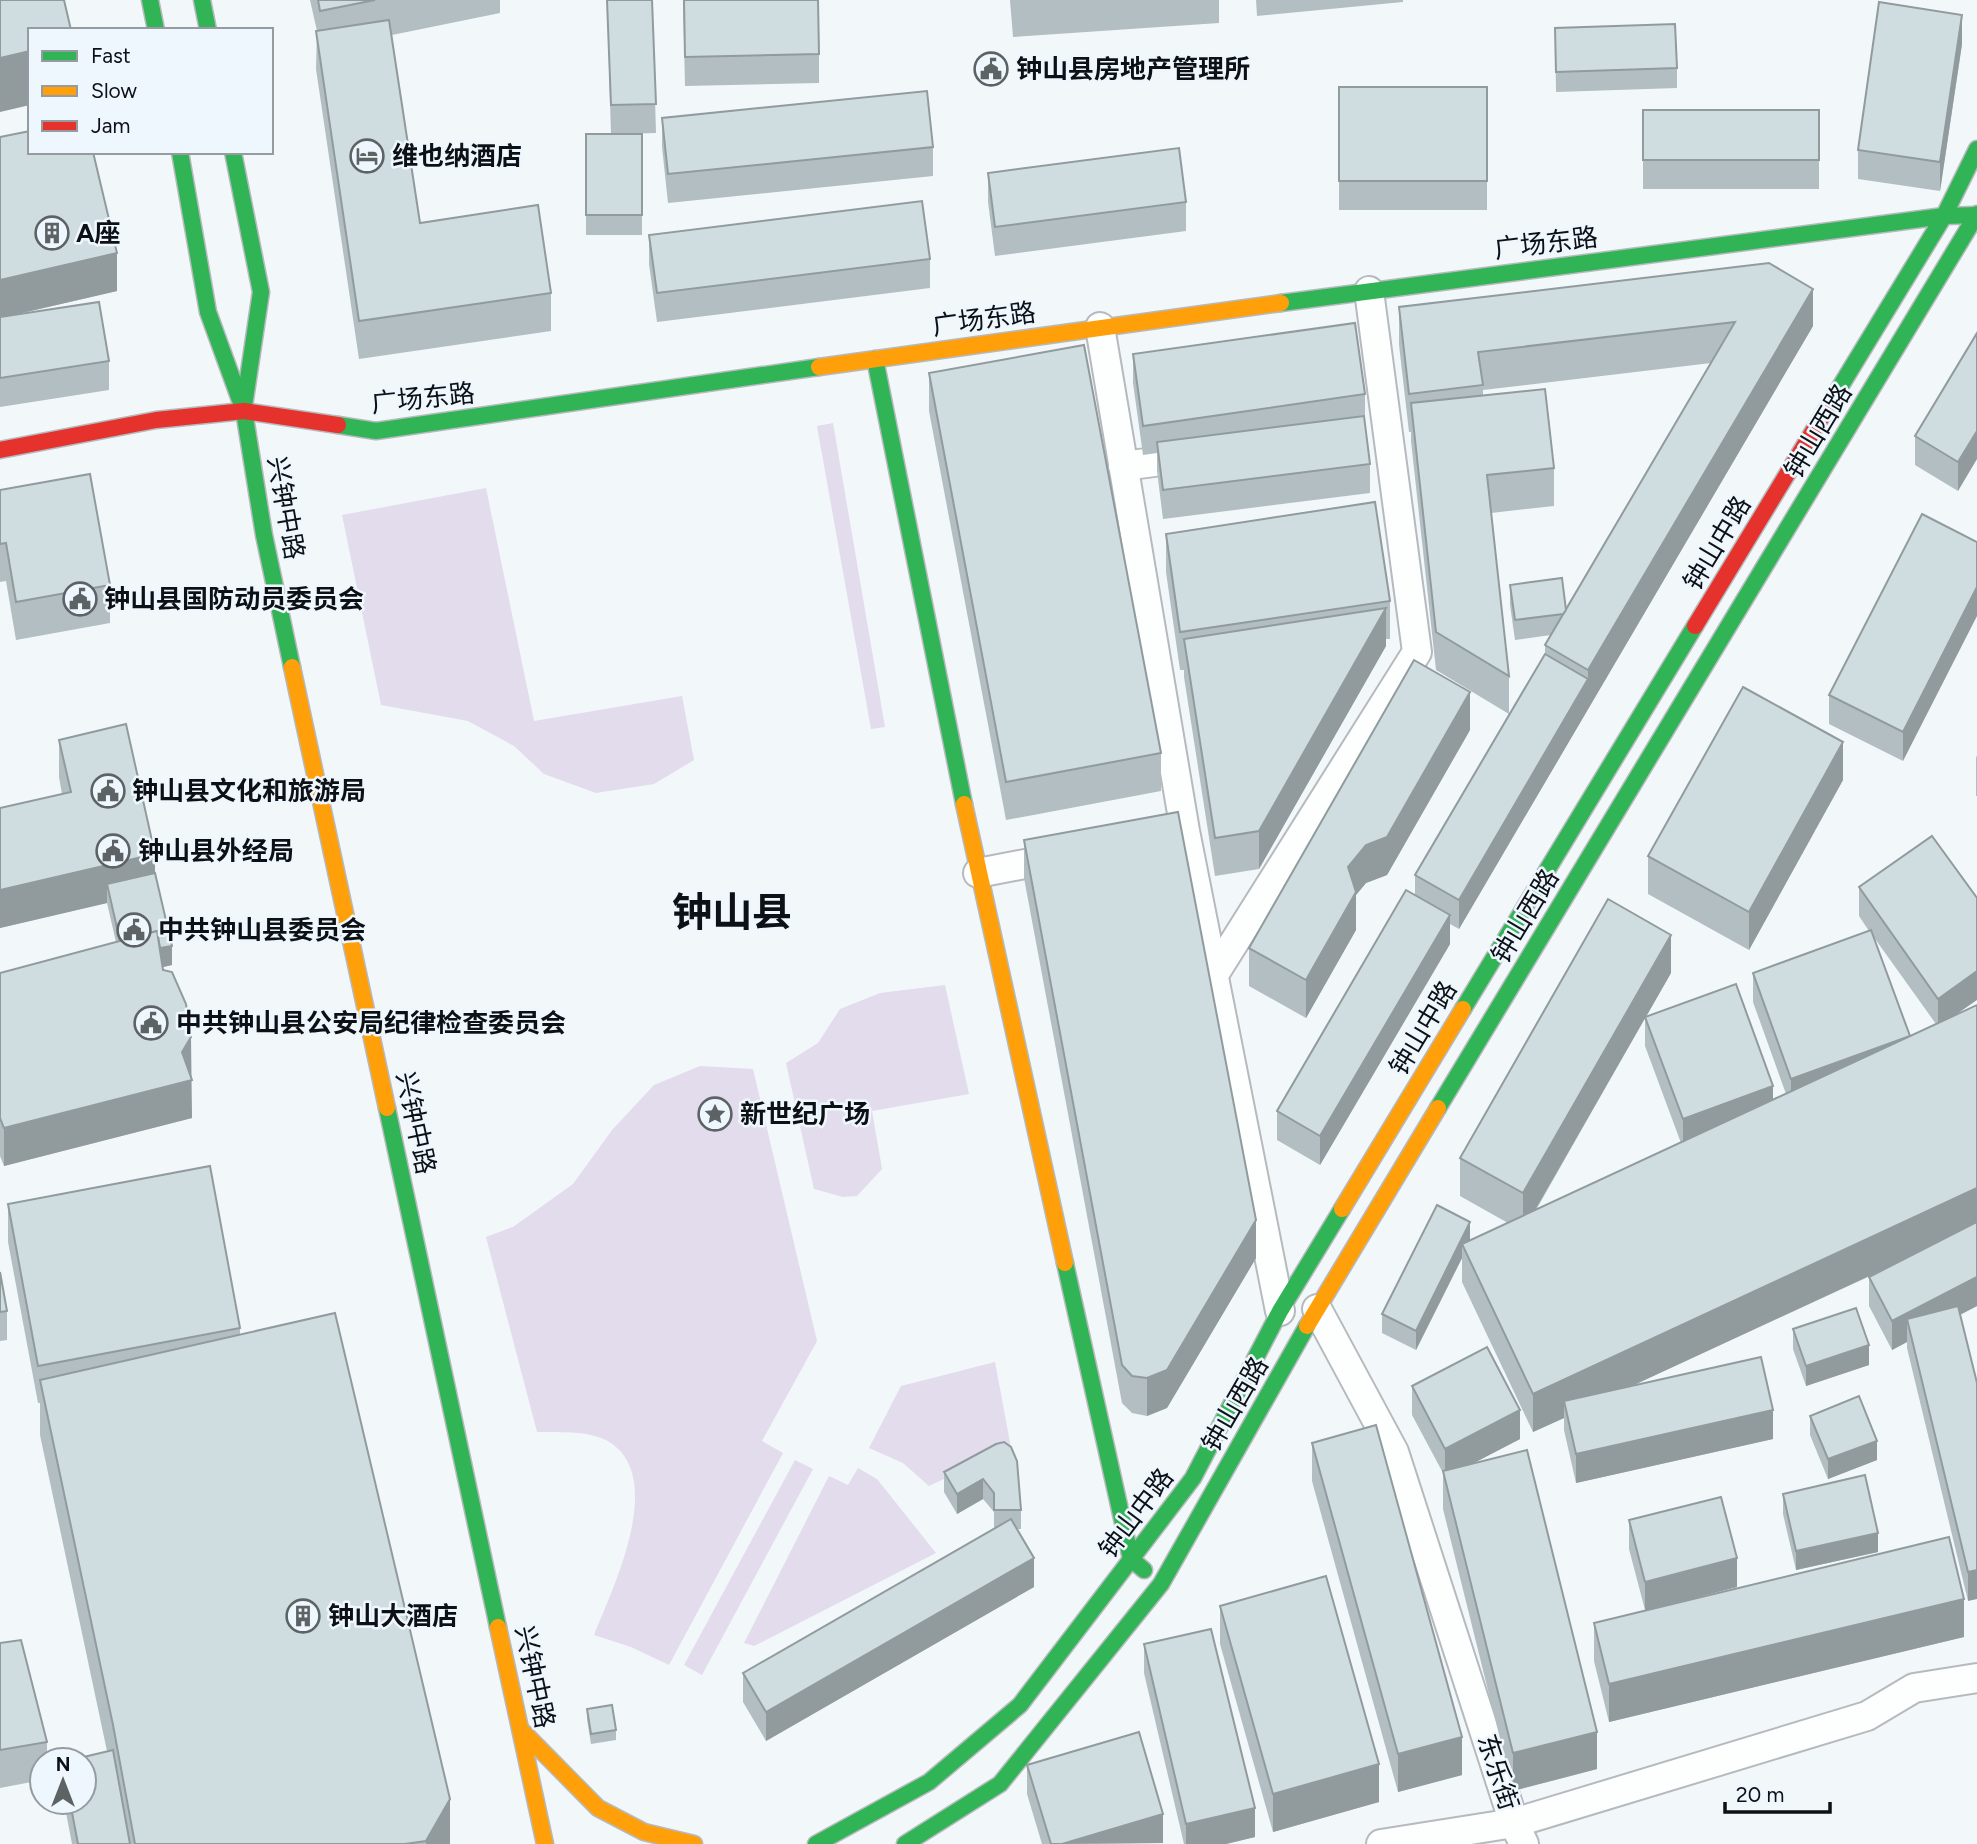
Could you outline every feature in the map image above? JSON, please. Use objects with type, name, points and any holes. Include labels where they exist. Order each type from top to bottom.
[{"type":"main road","points":[[150,0],[156,28]]},
{"type":"main road","points":[[202,0],[208,28]]},
{"type":"main road","name":"钟山中路","points":[[816,1844],[929,1782],[1020,1705],[1194,1478],[1280,1311],[1944,216],[1977,149]]},
{"type":"main road","name":"兴钟中路","points":[[180,154],[208,312],[244,411],[264,535],[545,1844]]},
{"type":"main road","name":"兴钟中路","points":[[233,154],[261,292],[244,411]]},
{"type":"main road","name":"广场东路","points":[[0,450],[156,420],[244,411],[376,431],[1100,327],[1944,216],[1977,214]]},
{"type":"main road","name":"钟山西路","points":[[905,1844],[1000,1784],[1161,1584],[1317,1309],[1977,214]]},
{"type":"main road","points":[[875,359],[978,873],[1131,1559],[1161,1584]]},
{"type":"main road","points":[[522,1731],[598,1808],[644,1832],[694,1844]]},
{"type":"street","points":[[1213,976],[1417,652],[1385,519],[1374,432],[1369,291]]},
{"type":"street","points":[[1100,327],[1123,466],[1152,553],[1172,834],[1213,976],[1280,1311]]},
{"type":"street","points":[[1123,466],[1216,454]]},
{"type":"street","points":[[978,873],[1083,852]]},
{"type":"street","name":"东乐街","points":[[1317,1309],[1394,1452],[1519,1834],[1867,1716],[1913,1688],[1977,1678]]},
{"type":"street","points":[[1381,1844],[1519,1834]]},
{"type":"shaded area","points":[[833,423],[885,727],[871,729],[817,426]]},
{"type":"shaded area","points":[[486,488],[534,721],[682,696],[694,760],[654,784],[596,793],[544,774],[514,746],[468,721],[381,705],[342,515]]},
{"type":"shaded area","points":[[945,985],[969,1094],[872,1111],[882,1169],[857,1196],[843,1197],[814,1189],[786,1063],[818,1043],[840,1009],[880,993]]},
{"type":"shaded area","points":[[700,1066],[753,1069],[817,1341],[762,1441],[783,1453],[669,1665],[631,1647],[594,1635],[612,1592],[629,1539],[634,1512],[634,1486],[629,1464],[615,1446],[598,1437],[578,1433],[537,1432],[486,1237],[513,1227],[573,1184],[612,1130],[654,1085]]},
{"type":"shaded area","points":[[995,1362],[1011,1448],[929,1486],[903,1463],[869,1448],[901,1386]]},
{"type":"shaded area","points":[[795,1460],[813,1469],[702,1675],[684,1665]]},
{"type":"shaded area","points":[[858,1468],[877,1479],[936,1553],[754,1646],[744,1643],[829,1476],[848,1485]]},
{"type":"building","points":[[0,0],[64,0],[71,28],[28,28],[28,51],[0,58]]},
{"type":"building","points":[[318,0],[375,0],[320,11]]},
{"type":"building","points":[[607,0],[652,0],[656,104],[611,105]]},
{"type":"building","points":[[684,0],[818,0],[819,54],[685,57]]},
{"type":"building","points":[[1879,2],[1962,15],[1940,162],[1858,150]]},
{"type":"building","name":"维也纳酒店","points":[[389,20],[420,223],[538,205],[551,293],[359,321],[316,31]]},
{"type":"building","points":[[1675,24],[1677,68],[1556,72],[1555,28]]},
{"type":"building","points":[[1339,87],[1487,87],[1487,181],[1339,181]]},
{"type":"building","points":[[927,91],[933,147],[668,174],[662,118]]},
{"type":"building","points":[[1643,110],[1819,110],[1819,160],[1643,160]]},
{"type":"building","name":"A座","points":[[28,131],[28,154],[93,154],[117,253],[0,280],[0,137]]},
{"type":"building","points":[[586,134],[642,134],[642,215],[586,215]]},
{"type":"building","points":[[1179,148],[1186,202],[995,227],[988,173]]},
{"type":"building","points":[[922,201],[930,259],[657,293],[649,235]]},
{"type":"building","points":[[1769,263],[1813,289],[1588,670],[1545,645],[1735,322],[1478,352],[1483,385],[1409,394],[1399,307]]},
{"type":"building","points":[[99,302],[109,361],[0,378],[0,317]]},
{"type":"building","points":[[1355,323],[1365,394],[1143,426],[1133,354]]},
{"type":"building","points":[[1977,333],[1977,431],[1958,462],[1915,436]]},
{"type":"building","points":[[1084,345],[1161,753],[1006,782],[929,373]]},
{"type":"building","points":[[1545,389],[1554,468],[1487,475],[1509,676],[1436,632],[1411,403]]},
{"type":"building","points":[[1364,416],[1370,464],[1163,490],[1157,442]]},
{"type":"building","points":[[90,474],[110,585],[16,602],[6,543],[0,544],[0,490]]},
{"type":"building","points":[[1375,502],[1390,601],[1180,632],[1166,534]]},
{"type":"building","points":[[1922,514],[1977,542],[1977,587],[1903,732],[1829,695]]},
{"type":"building","points":[[1562,578],[1566,610],[1563,614],[1515,620],[1510,585]]},
{"type":"building","points":[[1386,608],[1259,831],[1215,838],[1184,639]]},
{"type":"building","points":[[1545,654],[1588,679],[1459,900],[1415,875]]},
{"type":"building","points":[[1414,660],[1470,692],[1387,837],[1366,845],[1348,867],[1356,892],[1306,980],[1249,948]]},
{"type":"building","points":[[1743,687],[1843,742],[1749,912],[1648,856]]},
{"type":"building","points":[[126,724],[155,854],[0,890],[0,808],[71,792],[59,740]]},
{"type":"building","points":[[1178,812],[1256,1220],[1167,1370],[1147,1378],[1132,1376],[1122,1365],[1024,840]]},
{"type":"building","points":[[1932,836],[1977,898],[1977,971],[1938,999],[1859,887]]},
{"type":"building","points":[[155,873],[172,946],[160,948],[157,931],[120,941],[107,884]]},
{"type":"building","points":[[1406,890],[1450,915],[1320,1136],[1277,1111]]},
{"type":"building","points":[[1608,899],[1671,935],[1523,1193],[1460,1158]]},
{"type":"building","points":[[1871,930],[1910,1036],[1791,1079],[1753,973]]},
{"type":"building","points":[[157,931],[163,970],[172,972],[186,1004],[191,1037],[182,1052],[192,1080],[4,1128],[0,1118],[0,973]]},
{"type":"building","points":[[1736,984],[1773,1086],[1683,1119],[1645,1017]]},
{"type":"building","points":[[1977,1005],[1977,1188],[1533,1394],[1462,1244]]},
{"type":"building","points":[[210,1166],[240,1328],[38,1366],[8,1204]]},
{"type":"building","points":[[1437,1205],[1470,1222],[1416,1331],[1382,1314]]},
{"type":"building","points":[[1977,1222],[1977,1277],[1892,1321],[1869,1277]]},
{"type":"building","points":[[0,1272],[7,1311],[0,1312]]},
{"type":"building","points":[[1958,1306],[1977,1383],[1977,1570],[1968,1572],[1907,1319]]},
{"type":"building","points":[[1856,1308],[1869,1345],[1806,1366],[1793,1329]]},
{"type":"building","name":"钟山大酒店","points":[[335,1313],[450,1799],[426,1841],[405,1844],[135,1844],[113,1725],[40,1380]]},
{"type":"building","points":[[1487,1347],[1520,1410],[1445,1449],[1412,1386]]},
{"type":"building","points":[[1761,1357],[1773,1410],[1576,1454],[1564,1401]]},
{"type":"building","points":[[1859,1396],[1877,1441],[1828,1459],[1810,1416]]},
{"type":"building","points":[[1376,1425],[1462,1737],[1398,1754],[1312,1443]]},
{"type":"building","points":[[1004,1442],[1011,1447],[1017,1461],[1021,1510],[994,1510],[994,1493],[983,1479],[957,1494],[944,1472]]},
{"type":"building","points":[[1527,1450],[1597,1732],[1513,1753],[1443,1471]]},
{"type":"building","points":[[1865,1475],[1878,1533],[1796,1551],[1783,1494]]},
{"type":"building","points":[[1721,1497],[1737,1558],[1645,1582],[1629,1520]]},
{"type":"building","points":[[1011,1519],[1034,1558],[766,1712],[743,1673]]},
{"type":"building","points":[[1949,1537],[1964,1599],[1609,1684],[1594,1623]]},
{"type":"building","points":[[1326,1576],[1379,1764],[1273,1794],[1220,1606]]},
{"type":"building","points":[[1211,1629],[1255,1808],[1186,1824],[1144,1644]]},
{"type":"building","points":[[21,1640],[47,1742],[0,1750],[0,1643]]},
{"type":"building","points":[[612,1705],[616,1730],[591,1734],[587,1709]]},
{"type":"building","points":[[1139,1732],[1163,1814],[1062,1844],[1051,1844],[1027,1765]]},
{"type":"building","points":[[113,1750],[130,1844],[78,1844],[73,1816],[98,1816],[98,1754]]},
{"type":"traffic: fast","points":[[150,0],[156,28]]},
{"type":"traffic: fast","points":[[202,0],[208,28]]},
{"type":"traffic: fast","points":[[1826,410],[1944,216],[1977,149]]},
{"type":"traffic: fast","points":[[180,154],[208,312],[244,411],[264,535],[292,667]]},
{"type":"traffic: fast","points":[[233,154],[261,292],[244,406]]},
{"type":"traffic: fast","points":[[1438,1108],[1977,214]]},
{"type":"traffic: fast","points":[[1281,303],[1944,216],[1977,215]]},
{"type":"traffic: fast","points":[[875,359],[964,804]]},
{"type":"traffic: fast","points":[[338,425],[376,431],[819,367]]},
{"type":"traffic: fast","points":[[1463,1009],[1695,626]]},
{"type":"traffic: fast","points":[[387,1108],[498,1627]]},
{"type":"traffic: fast","points":[[816,1844],[929,1782],[1020,1705],[1193,1478],[1280,1311],[1342,1209]]},
{"type":"traffic: fast","points":[[1065,1263],[1131,1559],[1144,1570]]},
{"type":"traffic: fast","points":[[905,1844],[1000,1784],[1161,1584],[1307,1326]]},
{"type":"traffic: slow","points":[[819,367],[1281,303]]},
{"type":"traffic: slow","points":[[292,667],[387,1108]]},
{"type":"traffic: slow","points":[[964,804],[1065,1263]]},
{"type":"traffic: slow","points":[[1342,1209],[1463,1009]]},
{"type":"traffic: slow","points":[[1307,1326],[1438,1108]]},
{"type":"traffic: slow","points":[[498,1627],[545,1844]]},
{"type":"traffic: slow","points":[[522,1731],[598,1808],[644,1832],[694,1844]]},
{"type":"traffic: jam","points":[[1695,626],[1826,410]]},
{"type":"traffic: jam","points":[[0,450],[156,420],[244,411],[338,425]]},
{"type":"place","name":"钟山县房地产管理所","points":[[991,69]]},
{"type":"place","name":"维也纳酒店","points":[[367,156]]},
{"type":"place","name":"A座","points":[[52,233]]},
{"type":"place","name":"钟山县国防动员委员会","points":[[80,599]]},
{"type":"place","name":"钟山县文化和旅游局","points":[[108,791]]},
{"type":"place","name":"钟山县外经局","points":[[113,851]]},
{"type":"place","name":"中共钟山县委员会","points":[[134,930]]},
{"type":"place","name":"中共钟山县公安局纪律检查委员会","points":[[151,1023]]},
{"type":"place","name":"新世纪广场","points":[[715,1114]]},
{"type":"place","name":"钟山大酒店","points":[[303,1616]]},
{"type":"district","name":"钟山县","points":[[732,912]]}]
